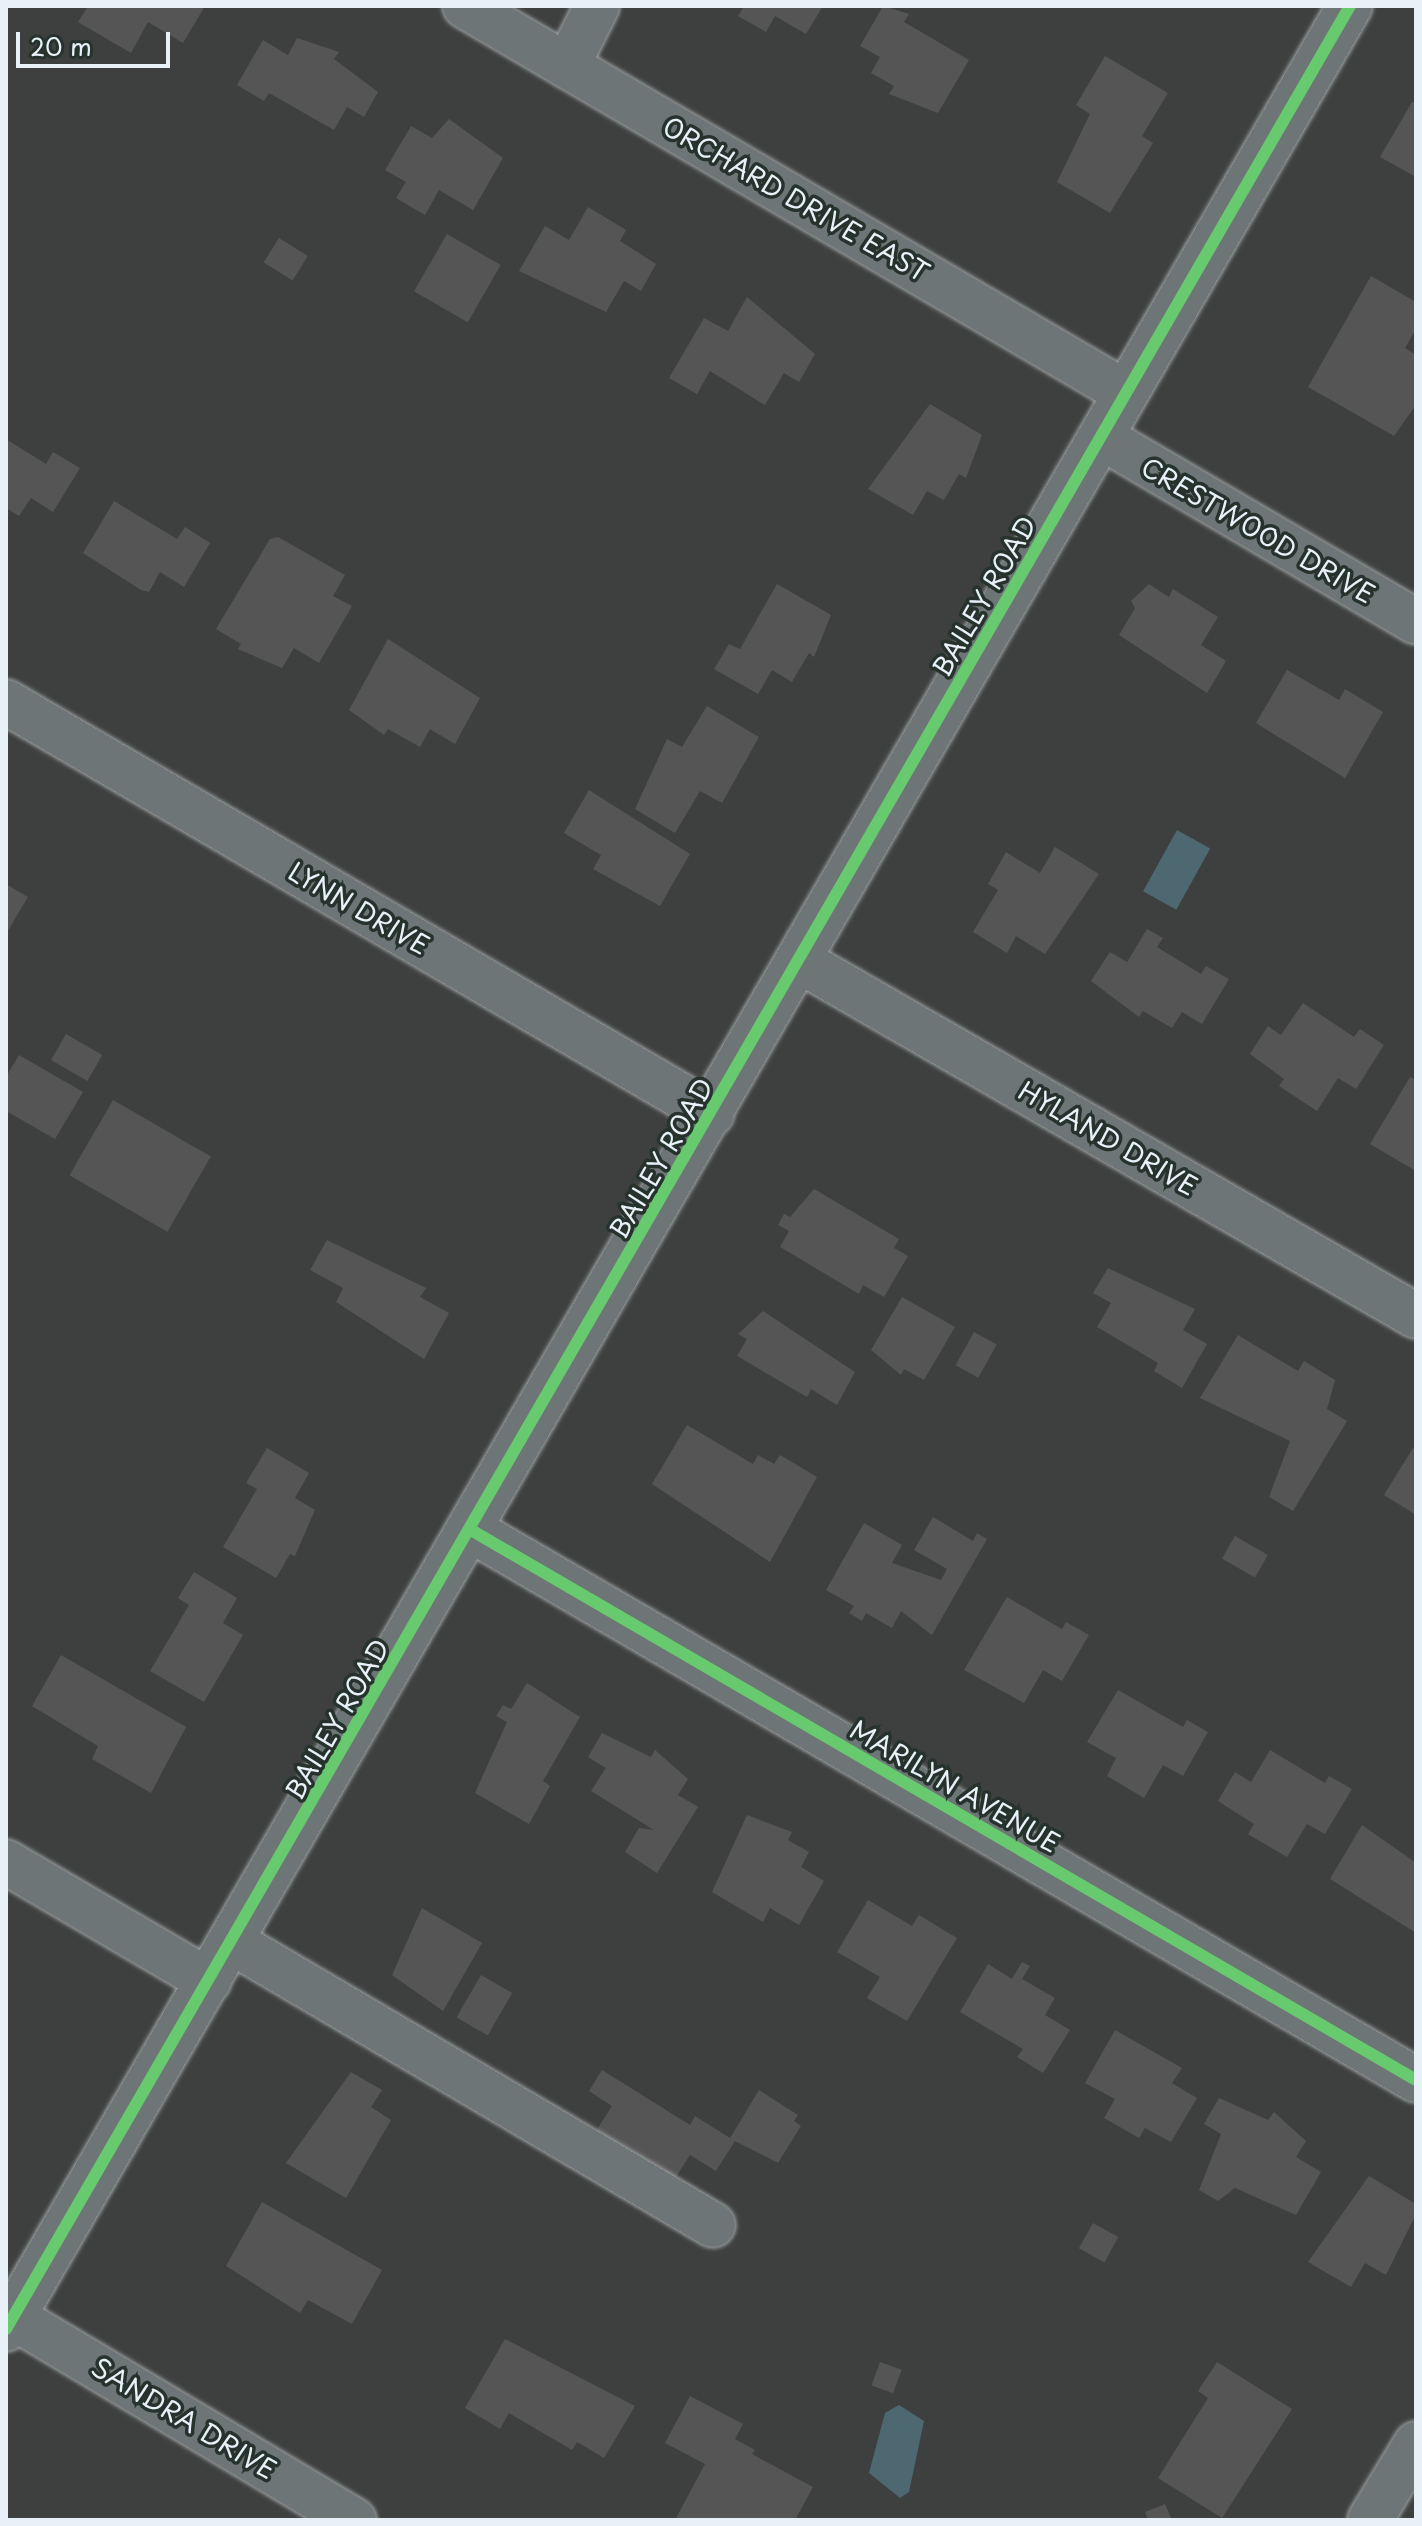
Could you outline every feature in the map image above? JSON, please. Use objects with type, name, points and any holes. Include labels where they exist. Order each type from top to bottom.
[{"type":"street","name":"ORCHARD DRIVE EAST","points":[[465,6],[1126,393]]},
{"type":"street","points":[[567,66],[597,6]]},
{"type":"street","name":"BAILEY ROAD","points":[[10,2323],[712,1114],[1350,6]]},
{"type":"street","name":"CRESTWOOD DRIVE","points":[[1101,437],[1416,622]]},
{"type":"street","name":"LYNN DRIVE","points":[[6,702],[712,1114]]},
{"type":"street","name":"HYLAND DRIVE","points":[[800,961],[1416,1316]]},
{"type":"street","name":"MARILYN AVENUE","points":[[471,1530],[1416,2080]]},
{"type":"street","points":[[6,1862],[209,1981]]},
{"type":"street","points":[[232,1942],[713,2225]]},
{"type":"street","name":"SANDRA DRIVE","points":[[10,2323],[354,2520]]},
{"type":"street","points":[[1370,2520],[1416,2444]]},
{"type":"water","points":[[1177,830],[1210,848],[1176,910],[1143,891]]},
{"type":"water","points":[[899,2405],[924,2421],[909,2492],[900,2498],[869,2473],[885,2413]]},
{"type":"building","points":[[88,6],[205,6],[183,43],[148,22],[131,53],[78,22]]},
{"type":"building","points":[[744,6],[823,6],[806,34],[775,16],[766,32],[738,16]]},
{"type":"building","points":[[883,6],[909,14],[904,22],[969,60],[938,113],[889,94],[894,86],[871,73],[880,57],[860,46]]},
{"type":"building","points":[[297,38],[339,52],[334,59],[378,92],[364,117],[347,107],[334,130],[269,93],[264,101],[237,85],[263,40],[288,55]]},
{"type":"building","points":[[1105,56],[1168,93],[1142,136],[1153,143],[1110,213],[1057,182],[1090,114],[1076,105]]},
{"type":"building","points":[[1412,102],[1416,104],[1416,177],[1380,157]]},
{"type":"building","points":[[449,119],[503,158],[473,210],[439,190],[425,215],[396,198],[406,182],[385,170],[411,126],[432,138]]},
{"type":"building","points":[[588,207],[626,230],[620,241],[656,264],[641,291],[624,281],[606,312],[519,271],[545,226],[569,240]]},
{"type":"building","points":[[447,234],[501,265],[468,322],[414,291]]},
{"type":"building","points":[[279,238],[308,256],[292,281],[264,263]]},
{"type":"building","points":[[1371,276],[1416,302],[1416,329],[1405,348],[1416,355],[1416,405],[1394,436],[1308,387]]},
{"type":"building","points":[[747,297],[815,354],[799,382],[784,373],[765,405],[710,371],[697,394],[669,378],[704,318],[728,331]]},
{"type":"building","points":[[930,404],[982,435],[966,478],[959,474],[944,500],[927,491],[913,515],[868,489]]},
{"type":"building","points":[[6,439],[46,464],[53,452],[80,468],[53,512],[31,498],[19,516],[6,508]]},
{"type":"building","points":[[114,501],[177,539],[185,527],[210,543],[184,587],[160,572],[149,592],[141,590],[83,553]]},
{"type":"building","points":[[278,537],[345,575],[333,596],[352,606],[319,663],[294,648],[282,668],[238,649],[241,644],[216,629],[270,539]]},
{"type":"building","points":[[777,584],[831,615],[814,657],[809,653],[792,682],[772,670],[758,694],[714,669],[729,644],[740,649]]},
{"type":"building","points":[[1149,584],[1169,597],[1173,589],[1218,617],[1201,645],[1226,661],[1207,693],[1119,635],[1135,608],[1131,601]]},
{"type":"building","points":[[388,639],[480,698],[455,744],[430,729],[420,747],[388,729],[384,735],[349,710]]},
{"type":"building","points":[[1287,670],[1339,700],[1345,689],[1383,712],[1345,778],[1256,723]]},
{"type":"building","points":[[707,706],[759,737],[722,803],[700,791],[675,833],[635,809],[667,739],[682,747]]},
{"type":"building","points":[[589,790],[690,854],[660,906],[593,869],[601,855],[564,833]]},
{"type":"building","points":[[1055,847],[1099,874],[1045,954],[1016,936],[1007,953],[973,932],[998,890],[988,884],[1006,852],[1040,873]]},
{"type":"building","points":[[6,884],[28,897],[6,934]]},
{"type":"building","points":[[1147,929],[1163,938],[1157,947],[1201,974],[1206,966],[1229,979],[1202,1024],[1182,1012],[1172,1028],[1143,1011],[1139,1017],[1091,981],[1110,952],[1127,962]]},
{"type":"building","points":[[1303,1003],[1354,1037],[1360,1029],[1384,1045],[1356,1089],[1338,1078],[1317,1111],[1279,1086],[1284,1079],[1250,1054],[1268,1026],[1281,1035]]},
{"type":"building","points":[[66,1034],[102,1055],[87,1081],[51,1060]]},
{"type":"building","points":[[19,1055],[83,1092],[55,1139],[6,1111],[6,1077]]},
{"type":"building","points":[[1410,1077],[1416,1080],[1416,1171],[1370,1144]]},
{"type":"building","points":[[113,1100],[211,1156],[167,1232],[70,1175]]},
{"type":"building","points":[[814,1189],[899,1239],[894,1248],[908,1256],[884,1297],[863,1285],[859,1294],[780,1247],[789,1231],[778,1225],[784,1214],[790,1217]]},
{"type":"building","points":[[327,1240],[426,1288],[420,1297],[449,1313],[424,1359],[336,1302],[343,1288],[310,1270]]},
{"type":"building","points":[[1108,1268],[1195,1309],[1183,1330],[1207,1344],[1182,1388],[1154,1371],[1158,1363],[1097,1327],[1111,1303],[1093,1293]]},
{"type":"building","points":[[902,1297],[955,1327],[924,1380],[904,1369],[901,1375],[871,1350]]},
{"type":"building","points":[[763,1311],[855,1372],[837,1405],[811,1389],[807,1397],[737,1356],[747,1339],[738,1334]]},
{"type":"building","points":[[974,1332],[997,1345],[978,1378],[956,1365]]},
{"type":"building","points":[[1238,1335],[1298,1371],[1304,1361],[1335,1380],[1327,1409],[1347,1421],[1293,1511],[1269,1497],[1290,1441],[1200,1398]]},
{"type":"building","points":[[687,1425],[753,1464],[758,1455],[774,1464],[780,1455],[817,1477],[770,1562],[652,1484]]},
{"type":"building","points":[[267,1448],[309,1473],[295,1498],[315,1510],[295,1556],[290,1554],[276,1578],[223,1547],[257,1489],[246,1483]]},
{"type":"building","points":[[1413,1448],[1416,1450],[1416,1515],[1384,1495]]},
{"type":"building","points":[[933,1517],[973,1541],[977,1533],[987,1539],[932,1635],[901,1611],[892,1628],[866,1613],[862,1621],[849,1613],[854,1606],[826,1590],[864,1523],[902,1545],[892,1563],[941,1580],[947,1569],[914,1550]]},
{"type":"building","points":[[1235,1536],[1268,1555],[1255,1578],[1222,1559]]},
{"type":"building","points":[[194,1572],[237,1598],[223,1623],[243,1635],[204,1702],[150,1671],[189,1605],[178,1598]]},
{"type":"building","points":[[1007,1597],[1062,1629],[1066,1622],[1089,1635],[1062,1681],[1043,1670],[1024,1703],[964,1670]]},
{"type":"building","points":[[61,1655],[186,1727],[151,1793],[92,1759],[98,1746],[32,1706]]},
{"type":"building","points":[[527,1683],[580,1717],[543,1781],[550,1786],[529,1824],[475,1793],[507,1722],[496,1716],[503,1705],[511,1709]]},
{"type":"building","points":[[1118,1690],[1183,1727],[1187,1720],[1208,1732],[1183,1776],[1163,1765],[1144,1798],[1107,1776],[1116,1758],[1087,1742]]},
{"type":"building","points":[[602,1733],[651,1757],[655,1750],[688,1779],[678,1795],[698,1807],[657,1873],[625,1852],[639,1828],[654,1830],[591,1791],[606,1768],[588,1757]]},
{"type":"building","points":[[1270,1750],[1325,1783],[1329,1776],[1352,1789],[1325,1834],[1307,1824],[1287,1857],[1248,1834],[1254,1824],[1218,1801],[1235,1772],[1251,1782]]},
{"type":"building","points":[[747,1815],[792,1832],[788,1840],[809,1852],[801,1867],[824,1881],[799,1925],[770,1908],[763,1922],[712,1892]]},
{"type":"building","points":[[1362,1825],[1416,1863],[1416,1933],[1330,1879]]},
{"type":"building","points":[[868,1900],[912,1926],[919,1915],[957,1938],[907,2021],[867,1998],[880,1977],[837,1952]]},
{"type":"building","points":[[422,1908],[482,1943],[443,2011],[392,1975]]},
{"type":"building","points":[[1022,1962],[1030,1966],[1022,1979],[1055,1998],[1045,2015],[1070,2030],[1043,2073],[1017,2057],[1023,2049],[960,2012],[988,1964],[1012,1979]]},
{"type":"building","points":[[481,1975],[512,1993],[488,2035],[456,2017]]},
{"type":"building","points":[[1115,2030],[1182,2068],[1172,2083],[1197,2098],[1171,2142],[1145,2128],[1139,2138],[1104,2118],[1115,2099],[1085,2083]]},
{"type":"building","points":[[602,2070],[690,2125],[695,2116],[730,2138],[759,2090],[798,2115],[794,2121],[801,2126],[778,2163],[735,2141],[716,2171],[690,2155],[674,2180],[587,2145],[612,2106],[589,2091]]},
{"type":"building","points":[[351,2072],[382,2090],[371,2107],[391,2120],[346,2198],[286,2163]]},
{"type":"building","points":[[1219,2098],[1268,2120],[1274,2112],[1306,2141],[1296,2157],[1321,2172],[1296,2215],[1235,2188],[1218,2201],[1199,2190],[1221,2134],[1204,2124]]},
{"type":"building","points":[[1369,2176],[1416,2204],[1416,2214],[1386,2275],[1365,2263],[1351,2287],[1308,2262]]},
{"type":"building","points":[[262,2202],[382,2270],[352,2324],[308,2300],[300,2313],[226,2266]]},
{"type":"building","points":[[1093,2223],[1118,2237],[1104,2262],[1079,2248]]},
{"type":"building","points":[[505,2339],[635,2406],[604,2458],[577,2442],[572,2450],[509,2413],[500,2429],[465,2408]]},
{"type":"building","points":[[880,2362],[902,2370],[893,2393],[871,2385]]},
{"type":"building","points":[[1217,2362],[1292,2409],[1222,2518],[1158,2478],[1208,2398],[1198,2391]]},
{"type":"building","points":[[690,2396],[743,2424],[735,2439],[755,2450],[752,2454],[813,2487],[795,2520],[675,2520],[705,2464],[665,2443]]},
{"type":"building","points":[[1165,2504],[1172,2520],[1148,2520],[1145,2512]]},
{"type":"cycle path","points":[[6,2329],[1350,6]]},
{"type":"cycle path","points":[[471,1530],[1416,2080]]}]
